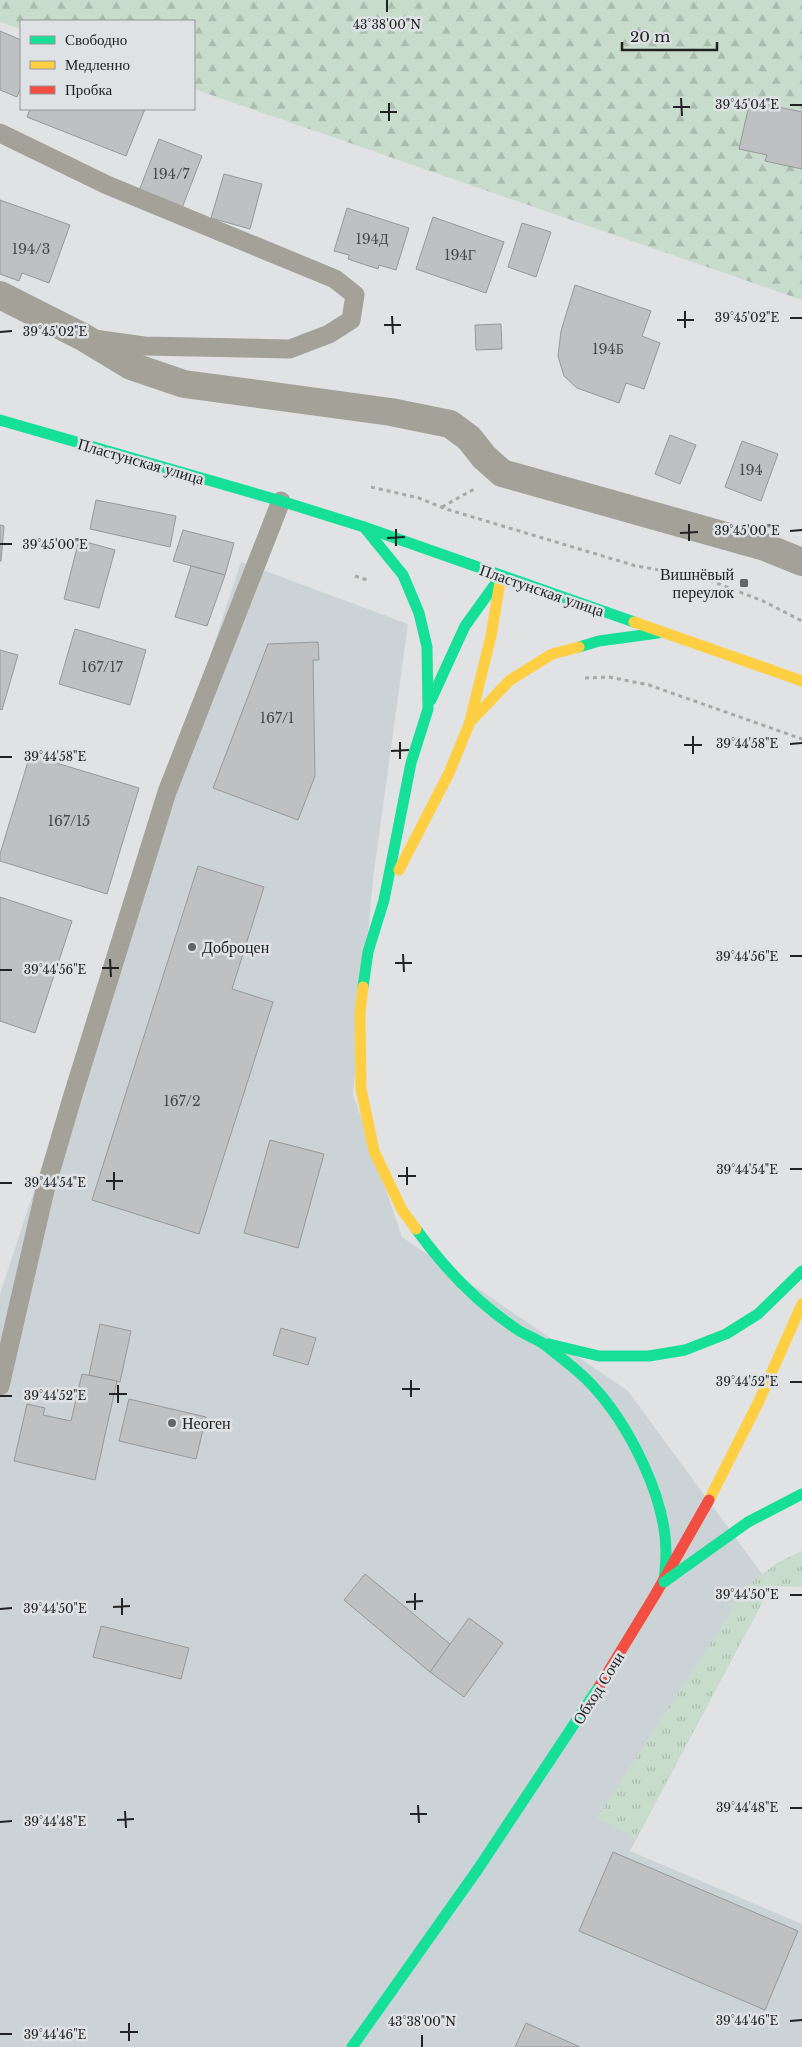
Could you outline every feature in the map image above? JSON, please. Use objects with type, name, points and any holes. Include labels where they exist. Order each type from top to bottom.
[{"type":"main road","name":"Пластунская улица","points":[[0,420],[281,501],[364,527],[802,681]]},
{"type":"main road","points":[[364,527],[403,575],[419,613],[427,647],[428,709]]},
{"type":"main road","points":[[501,576],[465,626],[428,709],[411,763],[384,900],[368,952],[360,1013],[361,1090],[374,1151],[402,1210],[438,1260],[476,1297],[516,1328],[543,1343],[592,1384],[620,1419],[643,1461],[660,1513],[666,1550],[664,1582]]},
{"type":"main road","points":[[384,900],[449,773],[470,722],[491,636],[501,576]]},
{"type":"main road","points":[[470,722],[510,680],[552,654],[599,640],[665,632]]},
{"type":"main road","points":[[543,1343],[599,1356],[649,1356],[685,1350],[726,1334],[758,1314],[802,1272]]},
{"type":"main road","name":"Обход Сочи","points":[[352,2047],[487,1856],[590,1702],[664,1582],[724,1474],[802,1304]]},
{"type":"main road","points":[[664,1582],[738,1527],[777,1504],[802,1494]]},
{"type":"street","points":[[0,295],[83,337],[131,366],[184,384],[391,412],[450,424],[469,438],[484,458],[502,473],[765,547],[802,562]]},
{"type":"lane","points":[[0,133],[107,185],[335,279],[355,295],[351,320],[329,334],[290,349],[144,346],[83,337]]},
{"type":"lane","points":[[0,1386],[45,1190],[167,792],[281,501]]},
{"type":"path","points":[[441,507],[502,473]]},
{"type":"path","points":[[371,487],[419,498],[441,507],[636,566],[701,577],[763,601],[802,621]]},
{"type":"path","points":[[579,678],[609,677],[649,685],[802,739]]},
{"type":"shaded area","points":[[241,562],[408,624],[373,879],[353,1094],[402,1237],[628,1391],[771,1586],[630,1851],[802,1924],[802,2047],[0,2047],[0,1294]]},
{"type":"green space","points":[[0,0],[802,0],[802,300],[195,89],[195,20],[20,20],[20,29],[0,22]]},
{"type":"green space","points":[[802,1551],[802,1587],[771,1586],[636,1838],[597,1818],[748,1585],[777,1563]]},
{"type":"building","points":[[0,31],[20,40],[20,90],[17,97],[0,90]]},
{"type":"building","points":[[750,101],[802,112],[802,169],[765,161],[767,155],[739,149]]},
{"type":"building","points":[[30,110],[145,110],[126,156],[27,117]]},
{"type":"building","points":[[159,139],[202,156],[182,208],[139,191]]},
{"type":"building","points":[[224,174],[262,184],[250,229],[211,218]]},
{"type":"building","points":[[0,200],[70,225],[49,283],[22,273],[19,281],[0,274]]},
{"type":"building","points":[[347,208],[409,228],[396,270],[379,265],[378,269],[348,259],[349,255],[334,251]]},
{"type":"building","points":[[433,217],[504,242],[486,293],[416,269]]},
{"type":"building","points":[[522,223],[551,232],[536,277],[508,267]]},
{"type":"building","points":[[575,285],[651,311],[642,336],[660,343],[644,389],[626,383],[619,403],[577,388],[564,376],[558,356],[561,331]]},
{"type":"building","points":[[501,324],[502,349],[476,350],[475,325]]},
{"type":"building","points":[[670,435],[696,445],[680,484],[655,474]]},
{"type":"building","points":[[742,441],[778,454],[761,501],[725,487]]},
{"type":"building","points":[[96,500],[176,516],[170,547],[90,529]]},
{"type":"building","points":[[0,525],[4,526],[1,561],[0,561]]},
{"type":"building","points":[[183,530],[234,543],[225,575],[173,561]]},
{"type":"building","points":[[79,540],[115,550],[99,608],[64,599]]},
{"type":"building","points":[[191,566],[225,575],[207,626],[175,617]]},
{"type":"building","points":[[75,629],[146,650],[130,705],[59,684]]},
{"type":"building","points":[[318,642],[319,660],[313,660],[315,776],[298,820],[213,788],[268,644]]},
{"type":"building","points":[[0,650],[18,655],[2,710],[0,709]]},
{"type":"building","points":[[30,755],[139,788],[107,894],[0,861],[0,854]]},
{"type":"building","points":[[198,866],[264,887],[232,989],[273,1002],[199,1234],[92,1200]]},
{"type":"building","points":[[0,897],[72,921],[35,1033],[0,1021]]},
{"type":"building","points":[[270,1140],[324,1154],[298,1248],[244,1233]]},
{"type":"building","points":[[100,1324],[131,1331],[120,1382],[89,1375]]},
{"type":"building","points":[[281,1328],[316,1338],[308,1365],[273,1355]]},
{"type":"building","points":[[82,1374],[117,1381],[95,1480],[14,1461],[27,1404],[45,1408],[43,1415],[71,1421]]},
{"type":"building","points":[[129,1399],[206,1417],[196,1459],[119,1441]]},
{"type":"building","points":[[365,1574],[450,1644],[430,1672],[344,1600]]},
{"type":"building","points":[[469,1618],[503,1643],[464,1697],[430,1672]]},
{"type":"building","points":[[101,1626],[189,1648],[181,1679],[93,1657]]},
{"type":"building","points":[[613,1852],[798,1931],[765,2010],[579,1931]]},
{"type":"building","points":[[526,2023],[580,2047],[515,2047]]},
{"type":"traffic: fast","points":[[0,420],[281,501],[364,527],[634,622]]},
{"type":"traffic: fast","points":[[363,987],[368,952],[384,900],[411,763],[428,709],[427,647],[419,613],[403,575],[364,527]]},
{"type":"traffic: fast","points":[[431,700],[465,626],[501,576]]},
{"type":"traffic: fast","points":[[579,647],[599,641],[658,633]]},
{"type":"traffic: fast","points":[[416,1229],[449,1270],[473,1295],[500,1318],[541,1343],[575,1369],[605,1400],[631,1440],[652,1485],[664,1531],[666,1552],[664,1582]]},
{"type":"traffic: fast","points":[[549,1344],[599,1356],[649,1356],[685,1350],[726,1334],[758,1314],[802,1271]]},
{"type":"traffic: fast","points":[[664,1582],[748,1522],[802,1494]]},
{"type":"traffic: fast","points":[[352,2047],[478,1869],[600,1685]]},
{"type":"traffic: slow","points":[[470,721],[491,636],[500,582]]},
{"type":"traffic: slow","points":[[634,622],[802,681]]},
{"type":"traffic: slow","points":[[399,870],[449,773],[470,722],[510,680],[552,654],[579,647]]},
{"type":"traffic: slow","points":[[363,987],[360,1013],[361,1089],[374,1151],[402,1210],[416,1229]]},
{"type":"traffic: slow","points":[[709,1500],[758,1403],[802,1304]]},
{"type":"traffic: jam","points":[[600,1685],[655,1595],[709,1500]]},
{"type":"place","name":"Вишнёвый переулок","points":[[744,583]]},
{"type":"place","name":"Доброцен","points":[[192,947]]},
{"type":"place","name":"Неоген","points":[[172,1423]]}]
